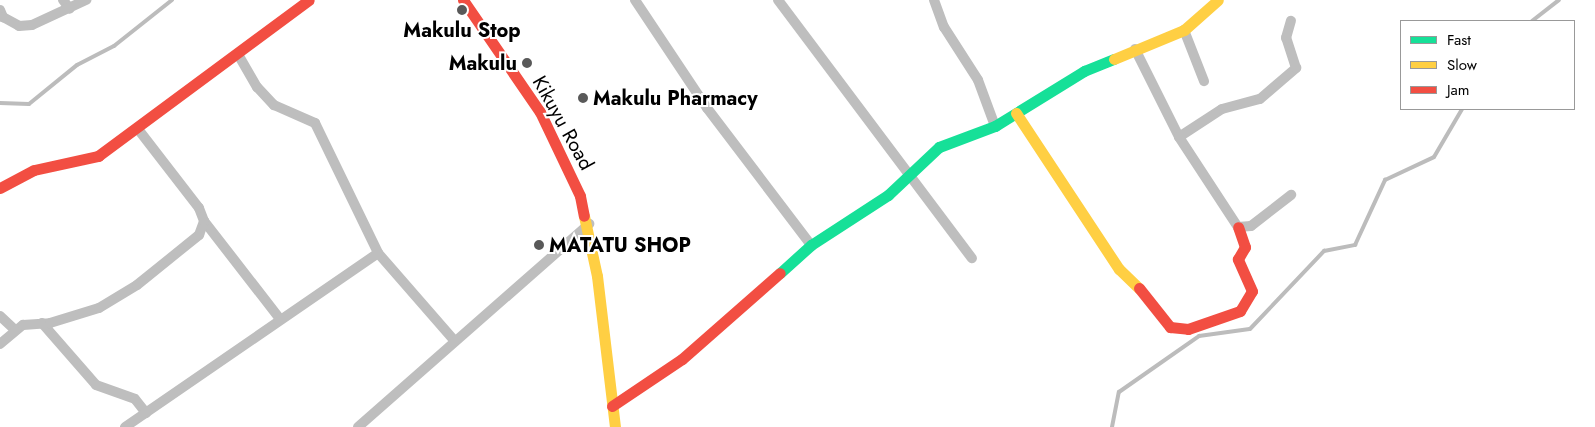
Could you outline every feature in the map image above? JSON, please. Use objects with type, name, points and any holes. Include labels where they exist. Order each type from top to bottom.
[{"type":"street","points":[[63,0],[70,9]]},
{"type":"street","points":[[0,10],[19,26],[70,9],[86,0]]},
{"type":"street","points":[[3,182],[34,170],[88,161],[138,130],[239,56],[309,0]]},
{"type":"street","name":"Kikuyu Road","points":[[462,0],[540,112],[564,155],[588,224],[615,427]]},
{"type":"street","points":[[636,0],[707,108],[719,118],[812,245]]},
{"type":"street","points":[[778,0],[856,101],[907,177],[972,258]]},
{"type":"street","points":[[934,0],[944,27],[978,80],[995,126]]},
{"type":"street","points":[[612,406],[682,359],[812,245],[888,195],[939,147],[967,132],[995,126],[1084,71],[1184,30],[1218,0]]},
{"type":"street","points":[[1179,137],[1222,109],[1260,99],[1296,68],[1286,38],[1291,21]]},
{"type":"street","points":[[1184,30],[1204,81]]},
{"type":"street","points":[[1016,113],[1119,269],[1158,305],[1170,327],[1188,329],[1240,311],[1252,291],[1238,259],[1245,247],[1238,227],[1179,137],[1135,49]]},
{"type":"street","points":[[239,56],[257,87],[274,105],[315,123],[378,253],[454,340]]},
{"type":"street","points":[[138,130],[204,222],[280,319]]},
{"type":"street","points":[[1238,227],[1251,226],[1292,195]]},
{"type":"street","points":[[0,344],[14,329],[99,308],[137,286],[194,240],[204,222]]},
{"type":"street","points":[[358,427],[454,340],[588,224]]},
{"type":"street","points":[[124,427],[378,253]]},
{"type":"street","points":[[0,316],[14,329]]},
{"type":"street","points":[[42,323],[96,386],[135,399],[146,413]]},
{"type":"waterway","points":[[0,103],[29,104],[77,65],[114,46],[172,0]]},
{"type":"waterway","points":[[1533,20],[1559,0]]},
{"type":"waterway","points":[[1112,427],[1119,392],[1199,336],[1250,329],[1324,251],[1355,245],[1385,180],[1434,157],[1461,110]]},
{"type":"traffic: fast","points":[[780,273],[811,245],[888,195],[939,147],[995,126],[1084,71],[1114,59]]},
{"type":"traffic: slow","points":[[1114,59],[1184,30],[1218,0]]},
{"type":"traffic: slow","points":[[1016,113],[1119,269],[1139,288]]},
{"type":"traffic: slow","points":[[584,216],[597,276],[615,427]]},
{"type":"traffic: jam","points":[[0,188],[34,170],[98,156],[309,0]]},
{"type":"traffic: jam","points":[[463,0],[540,112],[580,196],[584,216]]},
{"type":"traffic: jam","points":[[1139,288],[1170,327],[1188,329],[1240,311],[1252,291],[1238,259],[1245,247],[1238,227]]},
{"type":"traffic: jam","points":[[612,406],[682,359],[780,273]]},
{"type":"place","name":"Makulu Stop","points":[[462,10]]},
{"type":"place","name":"Makulu","points":[[527,63]]},
{"type":"place","name":"Makulu Pharmacy","points":[[583,98]]},
{"type":"place","name":"MATATU SHOP","points":[[539,245]]}]
